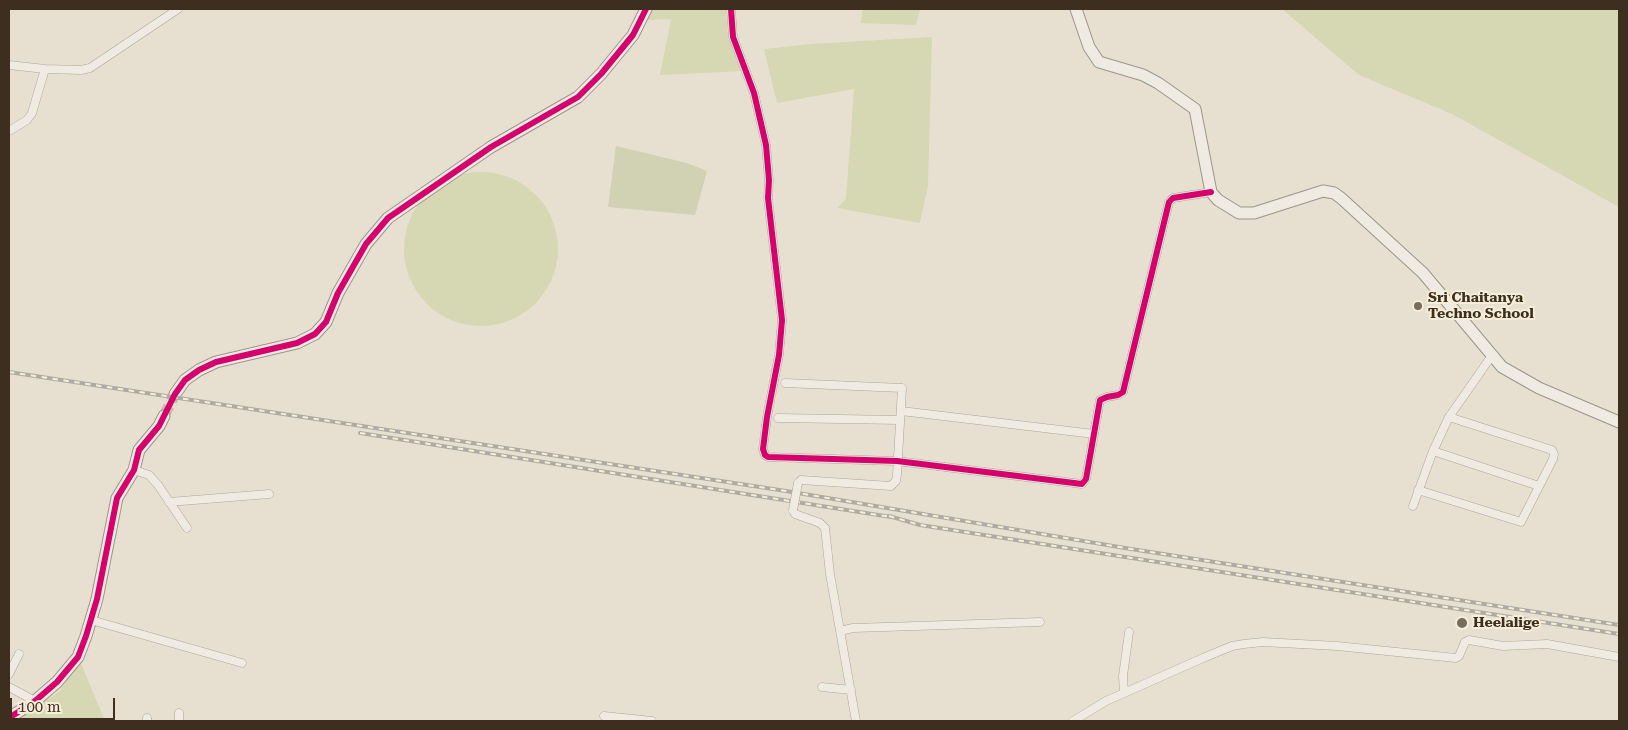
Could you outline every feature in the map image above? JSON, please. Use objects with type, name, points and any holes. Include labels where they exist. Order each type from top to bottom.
[{"type":"street","points":[[9,65],[45,70],[81,70],[90,68],[178,9]]},
{"type":"street","points":[[175,394],[185,380],[199,370],[216,362],[297,343],[315,334],[326,322],[338,293],[366,244],[388,218],[491,148],[578,97],[601,74],[633,35],[646,9]]},
{"type":"street","points":[[731,9],[733,37],[754,93],[766,145],[769,180],[768,198],[782,320],[779,355],[767,417],[764,452],[768,457],[897,461],[1082,484],[1086,478],[1100,400],[1118,396],[1123,392],[1170,199],[1211,192]]},
{"type":"street","points":[[1076,9],[1089,47],[1099,62],[1143,75],[1158,83],[1195,109],[1211,192],[1218,200],[1239,214],[1254,213],[1323,191],[1334,193],[1423,273],[1502,367],[1539,388],[1619,422]]},
{"type":"street","points":[[9,131],[27,120],[32,113],[45,70]]},
{"type":"street","points":[[1412,506],[1449,417],[1493,354]]},
{"type":"street","points":[[785,383],[902,388],[896,481],[891,486],[801,480],[798,483],[793,510],[795,514],[820,523],[825,528],[830,574],[856,721]]},
{"type":"street","points":[[901,411],[1094,434]]},
{"type":"street","points":[[9,718],[35,701],[57,682],[78,657],[97,599],[117,498],[134,470],[140,450],[159,426],[164,416]]},
{"type":"street","points":[[1418,490],[1521,522],[1553,459],[1554,454],[1552,450],[1449,417]]},
{"type":"street","points":[[778,418],[900,420]]},
{"type":"street","points":[[1434,451],[1539,486]]},
{"type":"street","points":[[134,470],[149,475],[158,485],[186,528]]},
{"type":"street","points":[[168,502],[269,494]]},
{"type":"street","points":[[91,620],[242,663]]},
{"type":"street","points":[[840,631],[853,628],[1040,622]]},
{"type":"street","points":[[1124,693],[1123,676],[1129,632]]},
{"type":"street","points":[[1073,721],[1106,701],[1232,646],[1262,642],[1337,646],[1456,658],[1459,656],[1465,642],[1469,640],[1503,646],[1547,644],[1619,657]]},
{"type":"street","points":[[9,674],[19,654]]},
{"type":"street","points":[[9,687],[35,701]]},
{"type":"street","points":[[822,687],[851,690]]},
{"type":"street","points":[[604,716],[652,721]]},
{"type":"green space","points":[[653,9],[726,9],[728,37],[742,71],[660,75],[671,19],[647,20]]},
{"type":"green space","points":[[863,9],[920,9],[916,25],[861,23]]},
{"type":"green space","points":[[1282,9],[1619,9],[1619,207],[1452,114],[1359,75]]},
{"type":"green space","points":[[932,37],[928,185],[920,223],[837,208],[846,199],[854,89],[777,103],[764,49],[811,44]]},
{"type":"green space","points":[[616,146],[687,163],[707,171],[695,215],[608,207]]},
{"type":"green space","points":[[481,172],[510,178],[524,185],[535,195],[545,206],[552,220],[558,249],[552,278],[545,292],[535,303],[524,313],[510,320],[481,326],[452,320],[438,313],[427,303],[417,292],[410,278],[404,249],[410,220],[417,206],[427,195],[438,185],[452,178]]},
{"type":"green space","points":[[80,661],[105,721],[14,721],[59,692]]},
{"type":"tunnel","points":[[164,416],[175,394]]},
{"type":"railway","points":[[9,372],[786,491],[1131,549],[1619,625]]},
{"type":"railway","points":[[360,433],[891,517]]},
{"type":"railway","points":[[889,516],[920,525],[1619,634]]},
{"type":"cycle path","points":[[9,718],[35,701],[57,682],[78,657],[97,599],[117,498],[134,470],[139,450],[159,426],[175,394],[185,380],[199,370],[216,362],[297,343],[315,334],[326,322],[338,293],[366,244],[388,218],[491,147],[578,97],[601,74],[633,35],[646,9]]},
{"type":"cycle path","points":[[731,9],[733,37],[754,93],[766,145],[769,180],[768,198],[782,320],[779,355],[763,449],[768,457],[897,461],[1082,484],[1086,479],[1100,400],[1123,392],[1169,202],[1173,198],[1211,192]]},
{"type":"place","name":"Sri Chaitanya Techno School","points":[[1418,306]]},
{"type":"place","name":"Heelalige","points":[[1462,623]]}]
